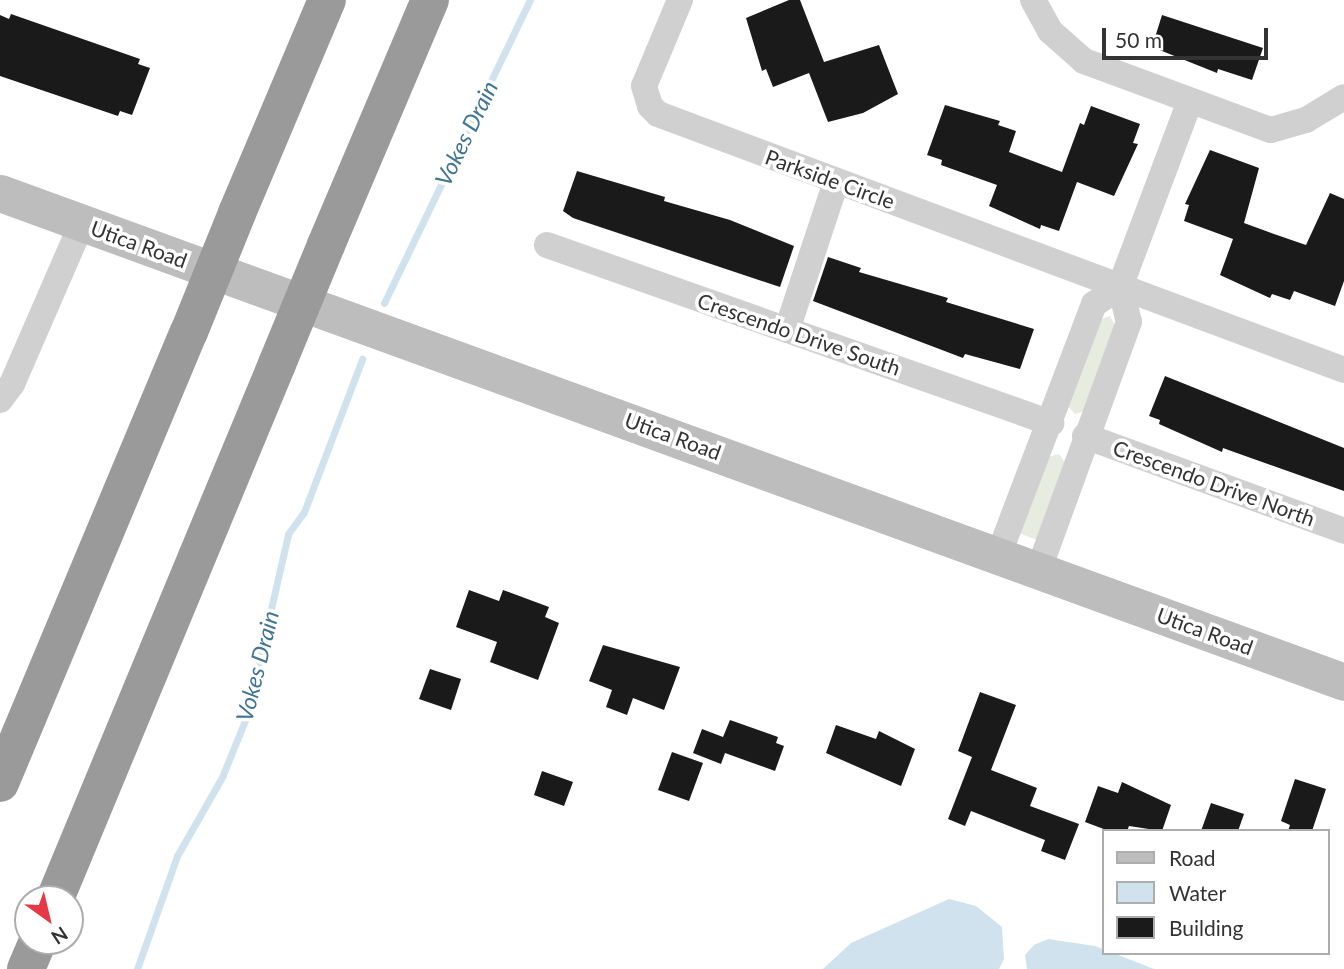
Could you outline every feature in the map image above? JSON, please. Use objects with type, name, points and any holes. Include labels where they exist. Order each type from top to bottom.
[{"type":"highway","points":[[0,783],[327,0]]},
{"type":"highway","points":[[61,885],[429,0]]},
{"type":"street","name":"Parkside Circle","points":[[680,0],[644,86],[650,106],[669,120],[1344,370]]},
{"type":"street","points":[[1032,0],[1050,31],[1084,61],[1271,130],[1306,120],[1344,96]]},
{"type":"street","points":[[1039,569],[1085,436],[1129,322],[1120,287],[1191,100]]},
{"type":"street","points":[[787,330],[836,182]]},
{"type":"street","name":"Utica Road","points":[[0,193],[999,554],[1344,682]]},
{"type":"street","points":[[0,400],[12,384],[82,223]]},
{"type":"street","name":"Crescendo Drive South","points":[[547,245],[1051,423]]},
{"type":"street","points":[[999,554],[1094,304],[1120,287]]},
{"type":"street","name":"Crescendo Drive North","points":[[1085,436],[1344,531]]},
{"type":"shaded area","points":[[1110,316],[1116,327],[1085,411],[1075,414],[1067,405],[1098,320]]},
{"type":"shaded area","points":[[1059,454],[1066,464],[1037,540],[1019,533],[1048,457]]},
{"type":"water","points":[[949,899],[976,906],[1002,927],[1004,959],[999,969],[823,969],[851,943]]},
{"type":"water","points":[[1048,939],[1095,946],[1102,949],[1102,955],[1118,955],[1154,969],[1027,969],[1025,955],[1034,945]]},
{"type":"building","points":[[789,0],[800,0],[824,62],[879,45],[898,94],[863,113],[828,122],[809,73],[773,87],[766,69],[762,71],[746,18]]},
{"type":"building","points":[[11,14],[140,59],[138,64],[150,68],[132,115],[120,111],[118,116],[0,76],[0,15],[9,19]]},
{"type":"building","points":[[1162,15],[1263,48],[1252,80],[1218,69],[1217,73],[1152,47]]},
{"type":"building","points":[[945,105],[1000,121],[998,125],[1016,131],[1009,152],[1062,172],[1080,123],[1084,125],[1091,106],[1140,124],[1133,143],[1138,144],[1114,196],[1077,182],[1059,231],[1041,225],[1040,229],[989,206],[997,185],[941,165],[942,160],[927,155]]},
{"type":"building","points":[[1210,150],[1259,168],[1244,223],[1274,234],[1306,245],[1330,193],[1344,199],[1344,281],[1335,306],[1294,291],[1290,300],[1272,294],[1270,298],[1220,275],[1233,239],[1184,221],[1189,205],[1185,204]]},
{"type":"building","points":[[577,171],[665,197],[664,201],[730,220],[794,246],[780,287],[573,218],[563,211]]},
{"type":"building","points":[[828,257],[861,268],[859,272],[948,298],[946,302],[1034,329],[1020,369],[965,354],[963,358],[813,301]]},
{"type":"building","points":[[1165,376],[1344,448],[1344,491],[1223,448],[1222,452],[1159,424],[1160,420],[1149,416]]},
{"type":"building","points":[[469,590],[499,601],[503,590],[549,607],[545,617],[559,623],[538,680],[490,662],[497,642],[456,627]]},
{"type":"building","points":[[603,645],[680,667],[664,710],[633,698],[627,715],[606,707],[612,690],[589,681]]},
{"type":"building","points":[[430,669],[461,679],[451,710],[419,699]]},
{"type":"building","points":[[980,692],[1016,705],[991,770],[1037,788],[1030,806],[1079,824],[1065,860],[1041,851],[1045,840],[971,811],[965,826],[948,819],[972,757],[958,751]]},
{"type":"building","points":[[730,720],[778,737],[776,743],[784,746],[775,771],[725,753],[721,764],[693,753],[702,729],[723,737]]},
{"type":"building","points":[[836,725],[876,739],[879,731],[915,749],[901,786],[826,753]]},
{"type":"building","points":[[672,752],[703,763],[689,801],[658,790]]},
{"type":"building","points":[[542,771],[573,782],[564,806],[534,795]]},
{"type":"building","points":[[1295,779],[1326,789],[1313,829],[1289,829],[1290,825],[1281,821]]},
{"type":"building","points":[[1122,782],[1171,805],[1163,829],[1129,826],[1128,829],[1104,829],[1085,822],[1098,786],[1118,793]]},
{"type":"building","points":[[1211,803],[1244,814],[1239,829],[1202,829]]},
{"type":"waterway","name":"Vokes Drain","points":[[384,303],[530,0]]},
{"type":"waterway","name":"Vokes Drain","points":[[137,969],[177,856],[222,777],[246,718],[288,534],[304,512],[362,359]]}]
